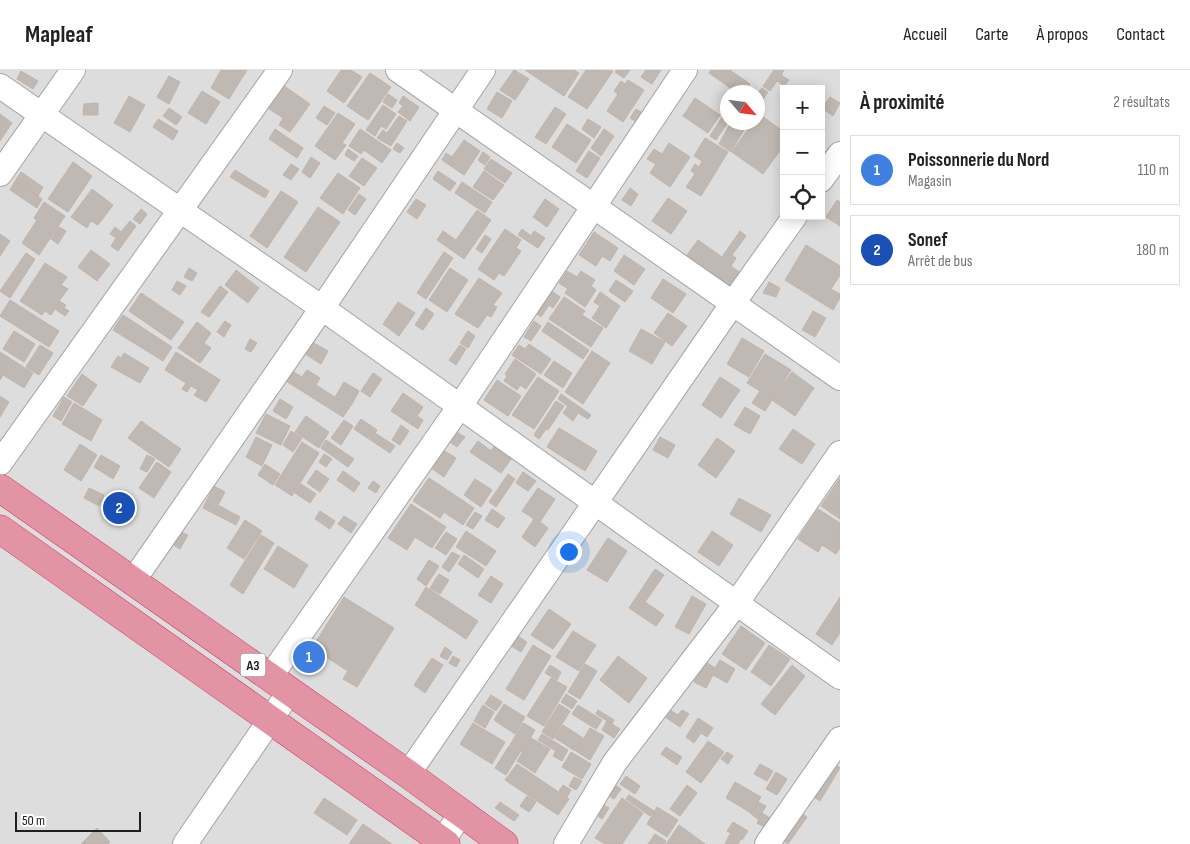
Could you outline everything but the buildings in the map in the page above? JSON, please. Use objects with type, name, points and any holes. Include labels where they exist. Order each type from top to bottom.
[{"type":"highway","name":"A3","points":[[0,488],[408,774],[504,844]]},
{"type":"highway","name":"A3","points":[[0,529],[271,718],[443,843]]},
{"type":"street","points":[[0,174],[73,70]]},
{"type":"street","points":[[0,463],[280,70]]},
{"type":"street","points":[[398,70],[840,378]]},
{"type":"street","points":[[133,581],[322,308],[483,70]]},
{"type":"street","points":[[185,844],[271,718],[280,684],[460,406],[685,70]]},
{"type":"street","points":[[0,86],[322,308],[840,677]]},
{"type":"street","points":[[825,175],[840,154]]},
{"type":"street","points":[[408,774],[792,220]]},
{"type":"street","points":[[566,844],[615,762],[736,604],[840,453]]},
{"type":"street","points":[[767,844],[840,739]]},
{"type":"street","points":[[443,843],[462,814]]},
{"type":"shaded area","points":[[0,70],[840,70],[840,844],[0,844]]},
{"type":"place","name":"Sonef","points":[[119,508]]},
{"type":"place","name":"Poissonnerie du Nord","points":[[309,657]]}]
